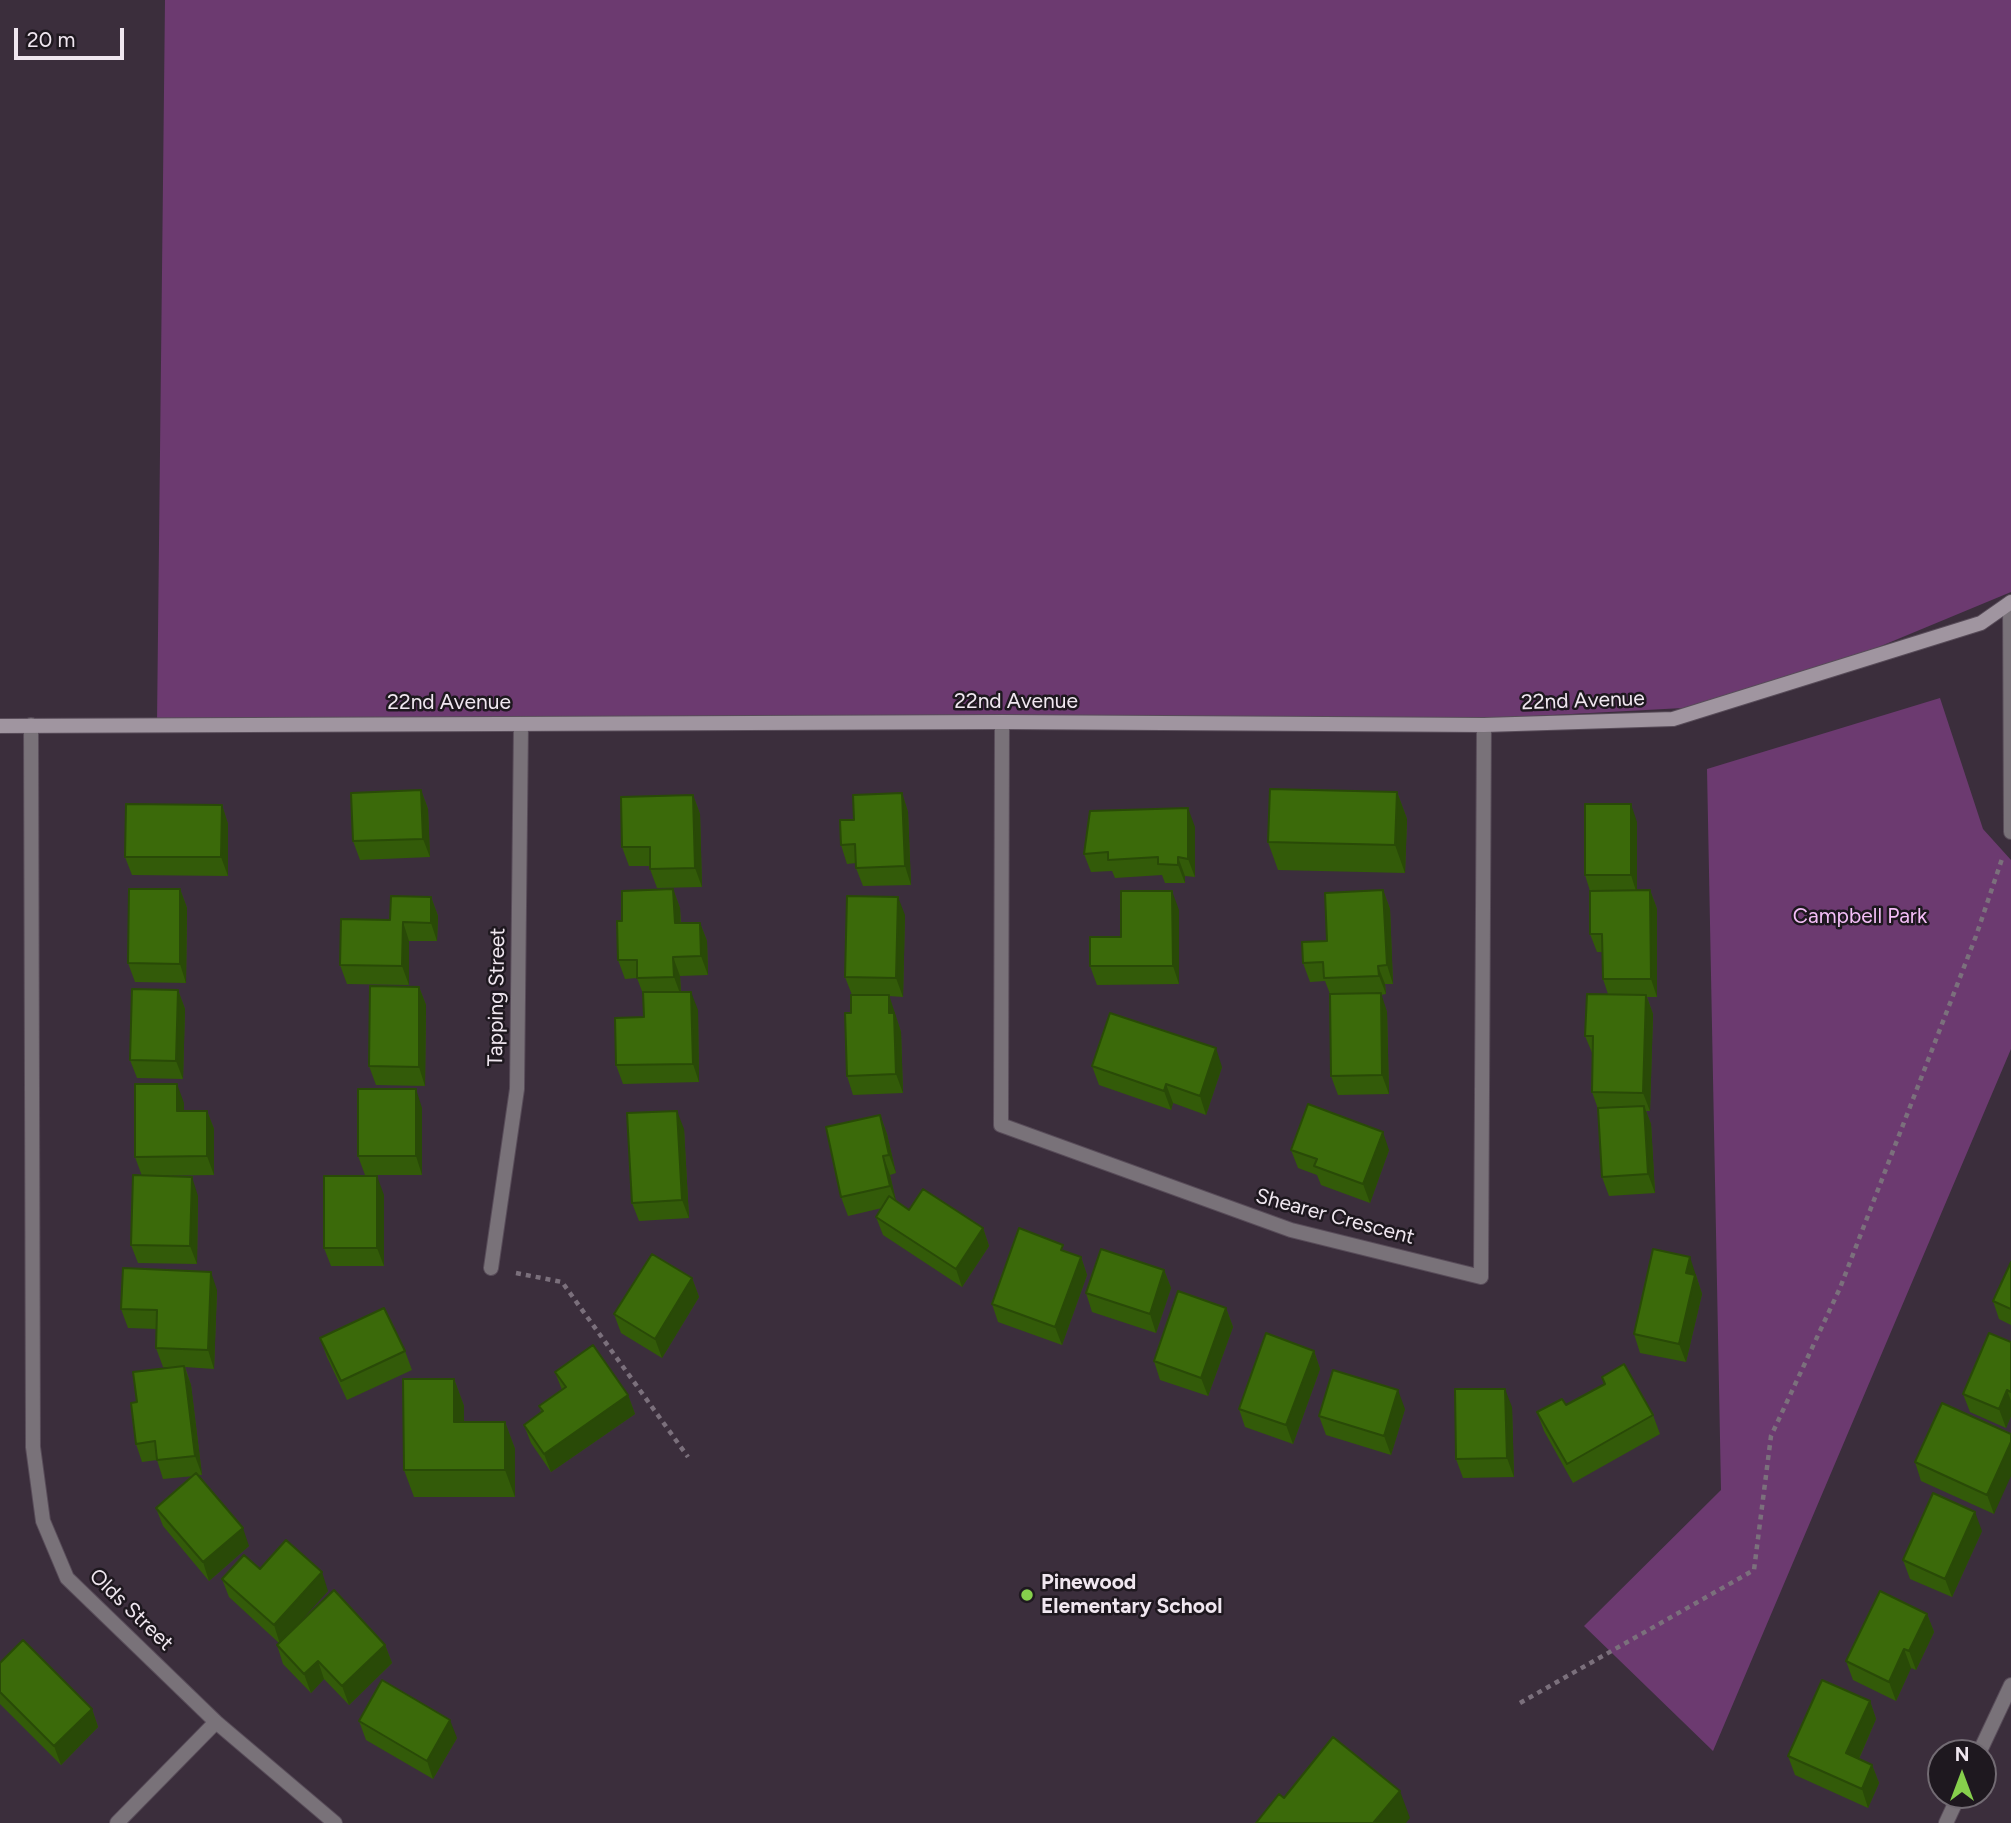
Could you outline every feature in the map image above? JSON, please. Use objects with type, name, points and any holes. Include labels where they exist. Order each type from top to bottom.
[{"type":"street","name":"22nd Avenue","points":[[0,726],[1002,722],[1484,726],[1673,719],[1981,623],[2010,602]]},
{"type":"street","points":[[2010,602],[2011,832]]},
{"type":"street","name":"Shearer Crescent","points":[[1002,722],[1001,1125],[1291,1230],[1481,1277],[1484,726]]},
{"type":"street","name":"Tapping Street","points":[[491,1268],[517,1089],[522,724]]},
{"type":"street","name":"Olds Street","points":[[31,726],[33,1447],[43,1521],[67,1578],[216,1722],[335,1823]]},
{"type":"street","points":[[1987,1739],[2007,1704],[2011,1685]]},
{"type":"street","points":[[117,1823],[216,1722]]},
{"type":"path","points":[[1520,1703],[1754,1570],[1771,1436],[1839,1288],[1976,936],[2011,832]]},
{"type":"path","points":[[491,1268],[562,1282],[688,1457]]},
{"type":"green space","points":[[165,0],[2011,0],[2011,592],[1739,705],[1497,718],[157,723]]},
{"type":"green space","name":"Campbell Park","points":[[1940,698],[1983,829],[2011,860],[2011,1049],[1713,1751],[1584,1626],[1721,1490],[1707,769]]},
{"type":"building","points":[[1270,789],[1397,792],[1395,845],[1268,842]]},
{"type":"building","points":[[421,790],[423,839],[353,841],[351,793]]},
{"type":"building","points":[[902,793],[905,866],[856,868],[855,844],[841,845],[840,820],[854,820],[853,795]]},
{"type":"building","points":[[693,795],[695,868],[650,869],[650,847],[622,847],[621,797]]},
{"type":"building","points":[[126,804],[222,805],[221,857],[125,857]]},
{"type":"building","points":[[1585,804],[1631,804],[1631,875],[1585,875]]},
{"type":"building","points":[[1188,808],[1188,859],[1178,857],[1178,865],[1158,864],[1158,857],[1108,860],[1108,852],[1084,854],[1090,811]]},
{"type":"building","points":[[129,889],[180,889],[180,964],[128,963]]},
{"type":"building","points":[[673,889],[675,923],[700,923],[701,956],[673,957],[674,977],[637,978],[637,960],[618,960],[617,921],[622,921],[622,891]]},
{"type":"building","points":[[1383,890],[1387,965],[1378,966],[1379,976],[1324,978],[1323,962],[1303,963],[1302,942],[1327,941],[1325,893]]},
{"type":"building","points":[[1650,890],[1651,979],[1603,979],[1602,934],[1590,934],[1590,891]]},
{"type":"building","points":[[1121,891],[1172,891],[1173,966],[1090,966],[1090,937],[1121,937]]},
{"type":"building","points":[[391,896],[431,897],[431,923],[403,922],[402,966],[340,965],[341,919],[390,920]]},
{"type":"building","points":[[847,896],[898,897],[896,978],[845,977]]},
{"type":"building","points":[[370,986],[419,987],[419,1067],[369,1066]]},
{"type":"building","points":[[132,989],[178,990],[176,1061],[130,1060]]},
{"type":"building","points":[[643,992],[691,992],[693,1064],[616,1065],[615,1018],[644,1017]]},
{"type":"building","points":[[1381,993],[1382,1075],[1331,1076],[1330,994]]},
{"type":"building","points":[[1587,994],[1646,995],[1643,1093],[1592,1092],[1593,1036],[1585,1036]]},
{"type":"building","points":[[851,995],[889,995],[889,1013],[894,1013],[896,1074],[847,1076],[845,1013],[851,1013]]},
{"type":"building","points":[[1110,1013],[1216,1048],[1200,1096],[1166,1084],[1164,1091],[1092,1066]]},
{"type":"building","points":[[135,1084],[177,1084],[177,1111],[207,1111],[207,1156],[135,1157]]},
{"type":"building","points":[[358,1089],[416,1089],[416,1156],[358,1156]]},
{"type":"building","points":[[1308,1104],[1383,1132],[1363,1184],[1314,1166],[1317,1159],[1291,1150]]},
{"type":"building","points":[[1644,1106],[1648,1174],[1602,1177],[1598,1108]]},
{"type":"building","points":[[677,1111],[682,1200],[632,1203],[627,1113]]},
{"type":"building","points":[[880,1115],[889,1155],[883,1156],[890,1186],[841,1197],[826,1127]]},
{"type":"building","points":[[133,1175],[192,1177],[190,1246],[131,1245]]},
{"type":"building","points":[[324,1176],[377,1176],[377,1248],[324,1248]]},
{"type":"building","points":[[923,1189],[983,1228],[956,1269],[876,1217],[889,1196],[909,1210]]},
{"type":"building","points":[[1019,1228],[1063,1245],[1061,1250],[1081,1257],[1055,1327],[992,1304]]},
{"type":"building","points":[[1101,1249],[1164,1270],[1150,1314],[1086,1293]]},
{"type":"building","points":[[1653,1249],[1690,1257],[1686,1273],[1695,1275],[1679,1344],[1634,1334]]},
{"type":"building","points":[[652,1254],[692,1278],[655,1339],[614,1314]]},
{"type":"building","points":[[2011,1262],[2011,1309],[1993,1301]]},
{"type":"building","points":[[123,1268],[211,1272],[208,1350],[156,1348],[157,1310],[121,1309]]},
{"type":"building","points":[[1178,1291],[1226,1308],[1201,1378],[1154,1361]]},
{"type":"building","points":[[384,1308],[405,1351],[341,1381],[320,1338]]},
{"type":"building","points":[[1266,1333],[1314,1351],[1286,1425],[1239,1409]]},
{"type":"building","points":[[1989,1333],[2011,1342],[2011,1392],[2007,1390],[1999,1409],[1963,1394]]},
{"type":"building","points":[[593,1345],[628,1395],[544,1454],[524,1425],[543,1411],[539,1406],[566,1387],[555,1372]]},
{"type":"building","points":[[1624,1364],[1653,1415],[1567,1464],[1537,1412],[1562,1399],[1566,1405],[1605,1384],[1602,1377]]},
{"type":"building","points":[[184,1366],[195,1456],[157,1460],[155,1441],[136,1444],[131,1403],[137,1402],[133,1372]]},
{"type":"building","points":[[1333,1370],[1398,1390],[1384,1436],[1319,1416]]},
{"type":"building","points":[[403,1379],[454,1379],[454,1422],[505,1422],[505,1470],[404,1470]]},
{"type":"building","points":[[1455,1389],[1505,1389],[1507,1458],[1456,1459]]},
{"type":"building","points":[[1942,1403],[2011,1434],[2011,1442],[1987,1495],[1915,1462]]},
{"type":"building","points":[[196,1473],[243,1528],[203,1562],[156,1508]]},
{"type":"building","points":[[1933,1493],[1975,1512],[1945,1579],[1903,1560]]},
{"type":"building","points":[[286,1540],[322,1572],[274,1625],[222,1579],[244,1555],[260,1569]]},
{"type":"building","points":[[334,1590],[385,1645],[342,1686],[318,1661],[304,1674],[277,1645]]},
{"type":"building","points":[[1880,1591],[1927,1614],[1909,1651],[1904,1649],[1889,1682],[1846,1661]]},
{"type":"building","points":[[23,1640],[92,1709],[54,1746],[0,1692],[0,1663]]},
{"type":"building","points":[[382,1680],[450,1720],[427,1761],[359,1721]]},
{"type":"building","points":[[1822,1680],[1870,1701],[1846,1753],[1872,1765],[1862,1789],[1788,1756]]},
{"type":"building","points":[[1333,1737],[1400,1791],[1374,1822],[1376,1823],[1256,1823],[1279,1794],[1284,1798]]},
{"type":"place","name":"Pinewood Elementary School","points":[[1027,1595]]}]
